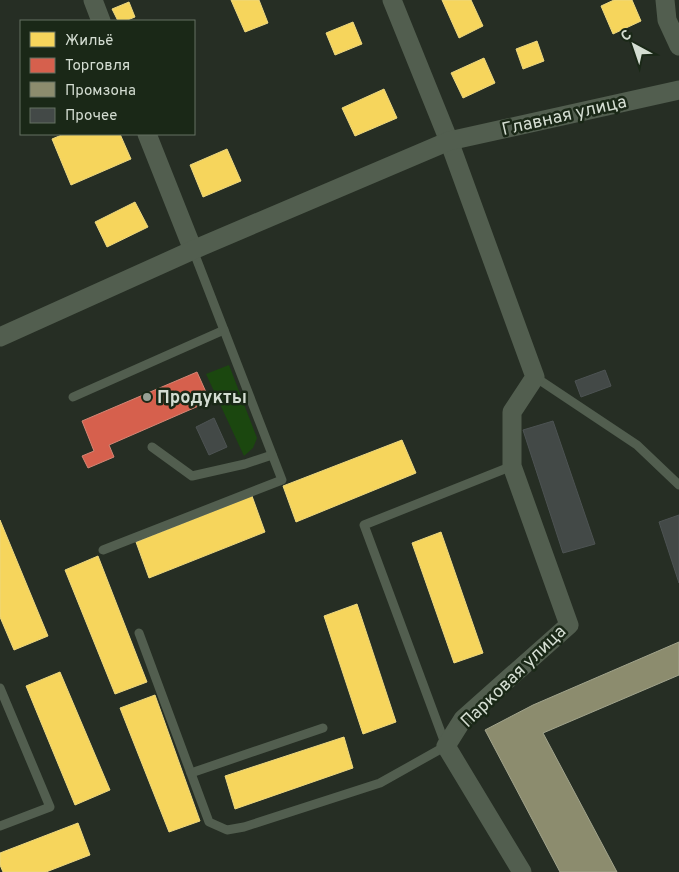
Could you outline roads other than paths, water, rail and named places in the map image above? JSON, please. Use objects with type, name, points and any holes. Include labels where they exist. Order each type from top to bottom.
[{"type":"street","points":[[93,0],[101,20]]},
{"type":"street","points":[[392,0],[450,141],[535,377],[512,412],[512,466]]},
{"type":"street","points":[[665,0],[667,20],[679,46]]},
{"type":"street","name":"Главная улица","points":[[0,337],[193,250],[450,141],[679,90]]},
{"type":"street","points":[[147,135],[193,250]]},
{"type":"street","name":"Парковая улица","points":[[446,746],[463,719],[569,625],[512,466]]},
{"type":"street","points":[[446,746],[522,872]]},
{"type":"lane","points":[[103,550],[282,480],[193,250]]},
{"type":"lane","points":[[73,398],[224,330]]},
{"type":"lane","points":[[535,377],[636,446],[679,485]]},
{"type":"lane","points":[[152,447],[192,476],[245,464],[272,455]]},
{"type":"lane","points":[[139,633],[209,822],[226,830],[244,827],[380,783],[446,746],[364,525],[512,466]]},
{"type":"lane","points":[[0,688],[50,807],[0,826]]},
{"type":"lane","points":[[191,773],[323,728]]},
{"type":"place","name":"Продукты","points":[[147,397]]}]
